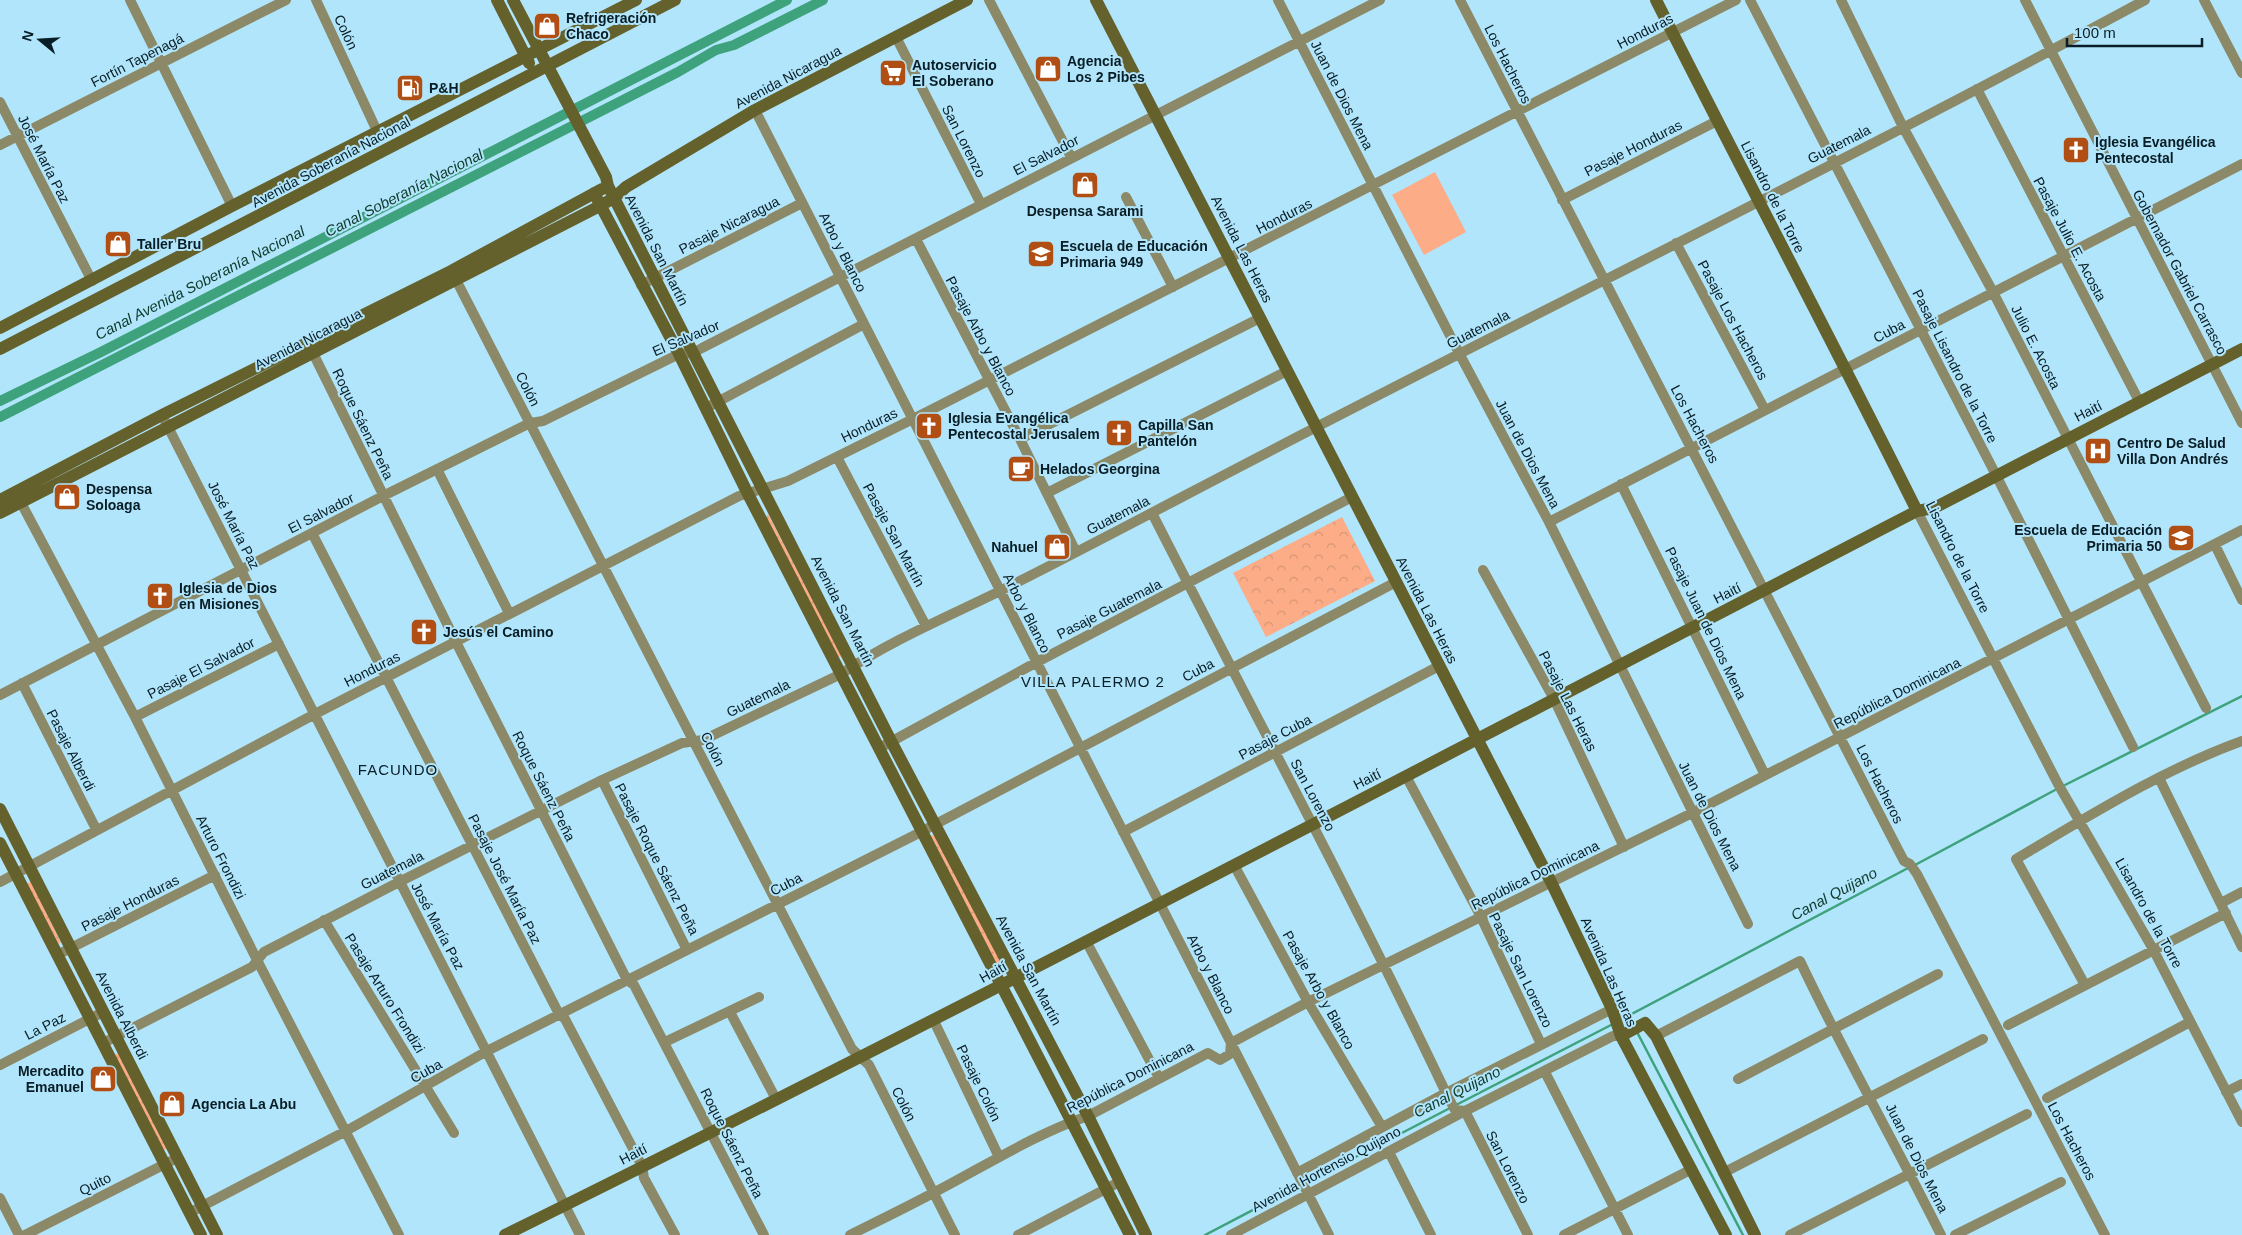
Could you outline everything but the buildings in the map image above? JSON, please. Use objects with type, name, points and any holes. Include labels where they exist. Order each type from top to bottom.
[{"type":"main road","points":[[497,0],[534,72]]},
{"type":"main road","name":"Avenida San Martín","points":[[513,0],[606,177],[614,198],[854,665],[891,741],[1088,1116],[1146,1235]]},
{"type":"main road","name":"Avenida Soberanía Nacional","points":[[0,328],[377,131],[636,0]]},
{"type":"main road","name":"Avenida Soberanía Nacional","points":[[0,350],[378,156],[534,72],[675,0]]},
{"type":"main road","name":"Avenida Nicaragua","points":[[0,500],[18,497],[168,427],[311,348],[453,275],[601,205],[614,198],[626,187],[755,110],[967,0]]},
{"type":"main road","name":"Avenida Las Heras","points":[[1096,0],[1551,882],[1612,1008],[1621,1036],[1726,1235]]},
{"type":"main road","name":"Lisandro de la Torre","points":[[1656,0],[1757,202],[1846,370],[1917,511]]},
{"type":"main road","name":"Avenida Nicaragua","points":[[453,275],[594,193],[608,186],[626,187]]},
{"type":"main road","name":"Avenida San Martín","points":[[594,193],[679,354],[747,492],[1130,1235]]},
{"type":"main road","name":"Avenida Nicaragua","points":[[0,513],[18,497],[162,415],[311,348]]},
{"type":"main road","name":"Haití","points":[[505,1235],[861,1055],[934,1021],[1016,976],[1160,904],[1917,511],[1934,508],[2242,349]]},
{"type":"main road","name":"Avenida Alberdi","points":[[0,809],[217,1235]]},
{"type":"main road","points":[[0,843],[200,1235]]},
{"type":"main road","name":"Avenida Las Heras","points":[[1621,1036],[1645,1024],[1656,1036],[1755,1235]]},
{"type":"street","points":[[130,0],[232,206]]},
{"type":"street","name":"Fortín Tapenagá","points":[[0,146],[286,0]]},
{"type":"street","name":"Colón","points":[[316,0],[377,131]]},
{"type":"street","points":[[989,0],[1071,157]]},
{"type":"street","name":"Juan de Dios Mena","points":[[1278,0],[1459,354],[1549,522],[1748,924]]},
{"type":"street","name":"El Salvador","points":[[0,694],[312,532],[530,423],[544,421],[679,354],[693,353],[916,240],[1071,157],[1380,0]]},
{"type":"street","name":"Los Hacheros","points":[[1460,0],[1603,281],[1692,447],[1840,737],[1907,862],[1917,874],[2105,1235]]},
{"type":"street","name":"Honduras","points":[[0,882],[96,829],[315,714],[747,492],[764,490],[788,481],[837,457],[1230,259],[1736,0]]},
{"type":"street","name":"Pasaje Lisandro de la Torre","points":[[1750,0],[1996,475],[2133,747]]},
{"type":"street","name":"Julio E. Acosta","points":[[1841,0],[1903,127],[1993,292],[2206,708]]},
{"type":"street","name":"Gobernador Gabriel Carrasco","points":[[2026,0],[2242,423]]},
{"type":"street","name":"Guatemala","points":[[103,1044],[252,966],[264,952],[398,882],[602,780],[682,744],[703,740],[841,674],[926,626],[1000,591],[1152,513],[1316,427],[1903,127],[2145,0]]},
{"type":"street","points":[[2204,0],[2242,73]]},
{"type":"street","name":"San Lorenzo","points":[[896,37],[981,204]]},
{"type":"street","name":"Pasaje Julio E. Acosta","points":[[1976,89],[2139,401]]},
{"type":"street","name":"José María Paz","points":[[0,102],[92,281]]},
{"type":"street","name":"Arbo y Blanco","points":[[755,110],[1329,1235]]},
{"type":"street","name":"Pasaje Honduras","points":[[1562,200],[1717,121]]},
{"type":"street","name":"Cuba","points":[[1549,522],[2242,164]]},
{"type":"street","points":[[1126,197],[1173,287]]},
{"type":"street","name":"Pasaje Nicaragua","points":[[642,285],[802,203]]},
{"type":"street","name":"Pasaje Arbo y Blanco","points":[[916,240],[1020,439],[1076,552]]},
{"type":"street","name":"Pasaje Los Hacheros","points":[[1676,243],[1765,410]]},
{"type":"street","name":"Colón","points":[[453,275],[776,904],[852,1049],[861,1055],[869,1065],[955,1235]]},
{"type":"street","points":[[1020,439],[1260,318]]},
{"type":"street","points":[[706,408],[864,324]]},
{"type":"street","name":"Roque Sáenz Peña","points":[[311,348],[383,496],[627,980],[634,986],[665,1042],[764,1235]]},
{"type":"street","points":[[1046,493],[1287,370]]},
{"type":"street","name":"José María Paz","points":[[162,415],[315,714],[398,882],[445,967],[580,1235]]},
{"type":"street","name":"Pasaje San Martín","points":[[837,457],[926,626]]},
{"type":"street","points":[[437,469],[509,613]]},
{"type":"street","name":"Pasaje Juan de Dios Mena","points":[[1621,484],[1765,775]]},
{"type":"street","name":"Arturo Frondizi","points":[[18,497],[135,717],[257,960],[399,1235]]},
{"type":"street","name":"Pasaje Guatemala","points":[[880,748],[1037,662],[1352,498]]},
{"type":"street","name":"Lisandro de la Torre","points":[[1917,511],[2058,784],[2153,949],[2242,1122]]},
{"type":"street","name":"San Lorenzo","points":[[1152,513],[1274,753],[1386,965],[1448,1096],[1460,1111],[1528,1235]]},
{"type":"street","name":"República Dominicana","points":[[850,1235],[934,1193],[999,1157],[1088,1116],[1208,1053],[1220,1060],[1230,1054],[1231,1043],[1308,1002],[1692,813],[2069,621],[2242,530]]},
{"type":"street","name":"Pasaje José María Paz","points":[[312,532],[559,1014],[565,1019],[642,1166],[644,1178],[675,1235]]},
{"type":"street","points":[[2215,545],[2242,600]]},
{"type":"street","name":"Pasaje Las Heras","points":[[1484,570],[1554,699],[1624,847]]},
{"type":"street","name":"Cuba","points":[[189,1212],[346,1131],[487,1051],[922,831],[1396,582]]},
{"type":"street","name":"Pasaje El Salvador","points":[[135,717],[279,644]]},
{"type":"street","name":"Pasaje Cuba","points":[[1123,832],[1439,666]]},
{"type":"street","name":"Pasaje Alberdi","points":[[22,683],[96,829]]},
{"type":"street","points":[[2085,985],[2016,859],[2080,821],[2159,778],[2206,754],[2242,741]]},
{"type":"street","name":"Pasaje San Lorenzo","points":[[1406,776],[1481,917],[1541,1044]]},
{"type":"street","points":[[2159,778],[2242,947]]},
{"type":"street","name":"Pasaje Roque Sáenz Peña","points":[[602,780],[687,950]]},
{"type":"street","name":"Pasaje Arbo y Blanco","points":[[1234,865],[1308,1002],[1382,1127]]},
{"type":"street","name":"Pasaje Honduras","points":[[57,955],[214,875]]},
{"type":"street","points":[[2221,903],[2242,892]]},
{"type":"street","points":[[2008,1025],[2226,913]]},
{"type":"street","name":"Pasaje Arturo Frondizi","points":[[324,920],[454,1133]]},
{"type":"street","points":[[1086,942],[1160,1078]]},
{"type":"street","name":"Juan de Dios Mena","points":[[1656,1036],[1800,961],[1832,1030],[1870,1097],[1941,1235]]},
{"type":"street","points":[[1738,1079],[1938,974]]},
{"type":"street","points":[[665,1042],[760,997]]},
{"type":"street","name":"Avenida Hortensio Quijano","points":[[1297,1173],[1382,1127],[1448,1096],[1541,1044],[1612,1008]]},
{"type":"street","name":"La Paz","points":[[0,1065],[103,1012]]},
{"type":"street","points":[[730,1012],[776,1099]]},
{"type":"street","name":"Pasaje Colón","points":[[934,1021],[999,1157]]},
{"type":"street","points":[[2047,1098],[2190,1022]]},
{"type":"street","name":"Avenida Hortensio Quijano","points":[[1236,1234],[1389,1152],[1460,1111],[1544,1072],[1613,1036],[1621,1036]]},
{"type":"street","points":[[1723,1173],[1983,1039]]},
{"type":"street","points":[[1544,1072],[1628,1235]]},
{"type":"street","points":[[2226,1092],[2242,1084]]},
{"type":"street","points":[[1790,1235],[2027,1114]]},
{"type":"street","points":[[1389,1152],[1431,1235]]},
{"type":"street","name":"Quito","points":[[25,1235],[178,1158]]},
{"type":"street","points":[[1564,1235],[1692,1169]]},
{"type":"street","points":[[1018,1235],[1119,1182]]},
{"type":"street","points":[[1955,1235],[2061,1182]]},
{"type":"street","points":[[0,1198],[19,1235]]},
{"type":"green space","points":[[1435,172],[1466,232],[1424,255],[1392,195]]},
{"type":"green space","points":[[768,514],[842,656],[837,656],[766,518]]},
{"type":"green space","points":[[1342,517],[1375,581],[1266,637],[1233,573]]},
{"type":"green space","points":[[931,836],[936,836],[1002,967],[998,967]]},
{"type":"green space","points":[[31,882],[61,943],[56,944],[25,884]]},
{"type":"green space","points":[[118,1053],[167,1149],[162,1150],[113,1056]]},
{"type":"waterway","name":"Canal Avenida Soberanía Nacional","points":[[0,401],[101,352],[787,0]]},
{"type":"waterway","name":"Canal Soberanía Nacional","points":[[0,417],[678,72],[716,50],[734,45],[823,0]]},
{"type":"waterway","name":"Canal Quijano","points":[[2065,785],[2242,696]]},
{"type":"waterway","name":"Canal Quijano","points":[[1915,865],[2055,790]]},
{"type":"waterway","name":"Canal Quijano","points":[[1624,1018],[1910,867]]},
{"type":"waterway","points":[[1629,1016],[1634,1025]]},
{"type":"waterway","name":"Canal Quijano","points":[[1456,1105],[1611,1025]]},
{"type":"waterway","points":[[1637,1032],[1743,1235]]},
{"type":"waterway","name":"Canal Quijano","points":[[1313,1179],[1452,1107]]},
{"type":"waterway","name":"Canal Quijano","points":[[1205,1235],[1295,1188]]},
{"type":"place","name":"Refrigeración Chaco","points":[[547,26]]},
{"type":"place","name":"Agencia Los 2 Pibes","points":[[1048,69]]},
{"type":"place","name":"Autoservicio El Soberano","points":[[893,73]]},
{"type":"place","name":"P&H","points":[[410,88]]},
{"type":"place","name":"Iglesia Evangélica Pentecostal","points":[[2076,150]]},
{"type":"place","name":"Despensa Sarami","points":[[1085,185]]},
{"type":"place","name":"Taller Bru","points":[[118,244]]},
{"type":"place","name":"Escuela de Educación Primaria 949","points":[[1041,254]]},
{"type":"place","name":"Iglesia Evangélica Pentecostal Jerusalem","points":[[929,426]]},
{"type":"place","name":"Capilla San Pantelón","points":[[1119,433]]},
{"type":"place","name":"Centro De Salud Villa Don Andrés","points":[[2098,451]]},
{"type":"place","name":"Helados Georgina","points":[[1021,469]]},
{"type":"place","name":"Despensa Soloaga","points":[[67,497]]},
{"type":"place","name":"Escuela de Educación Primaria 50","points":[[2181,538]]},
{"type":"place","name":"Nahuel","points":[[1057,547]]},
{"type":"place","name":"Iglesia de Dios en Misiones","points":[[160,596]]},
{"type":"place","name":"Jesús el Camino","points":[[424,632]]},
{"type":"place","name":"Mercadito Emanuel","points":[[103,1079]]},
{"type":"place","name":"Agencia La Abu","points":[[172,1104]]},
{"type":"district","name":"VILLA PALERMO 2","points":[[1093,682]]},
{"type":"district","name":"FACUNDO","points":[[398,770]]}]
